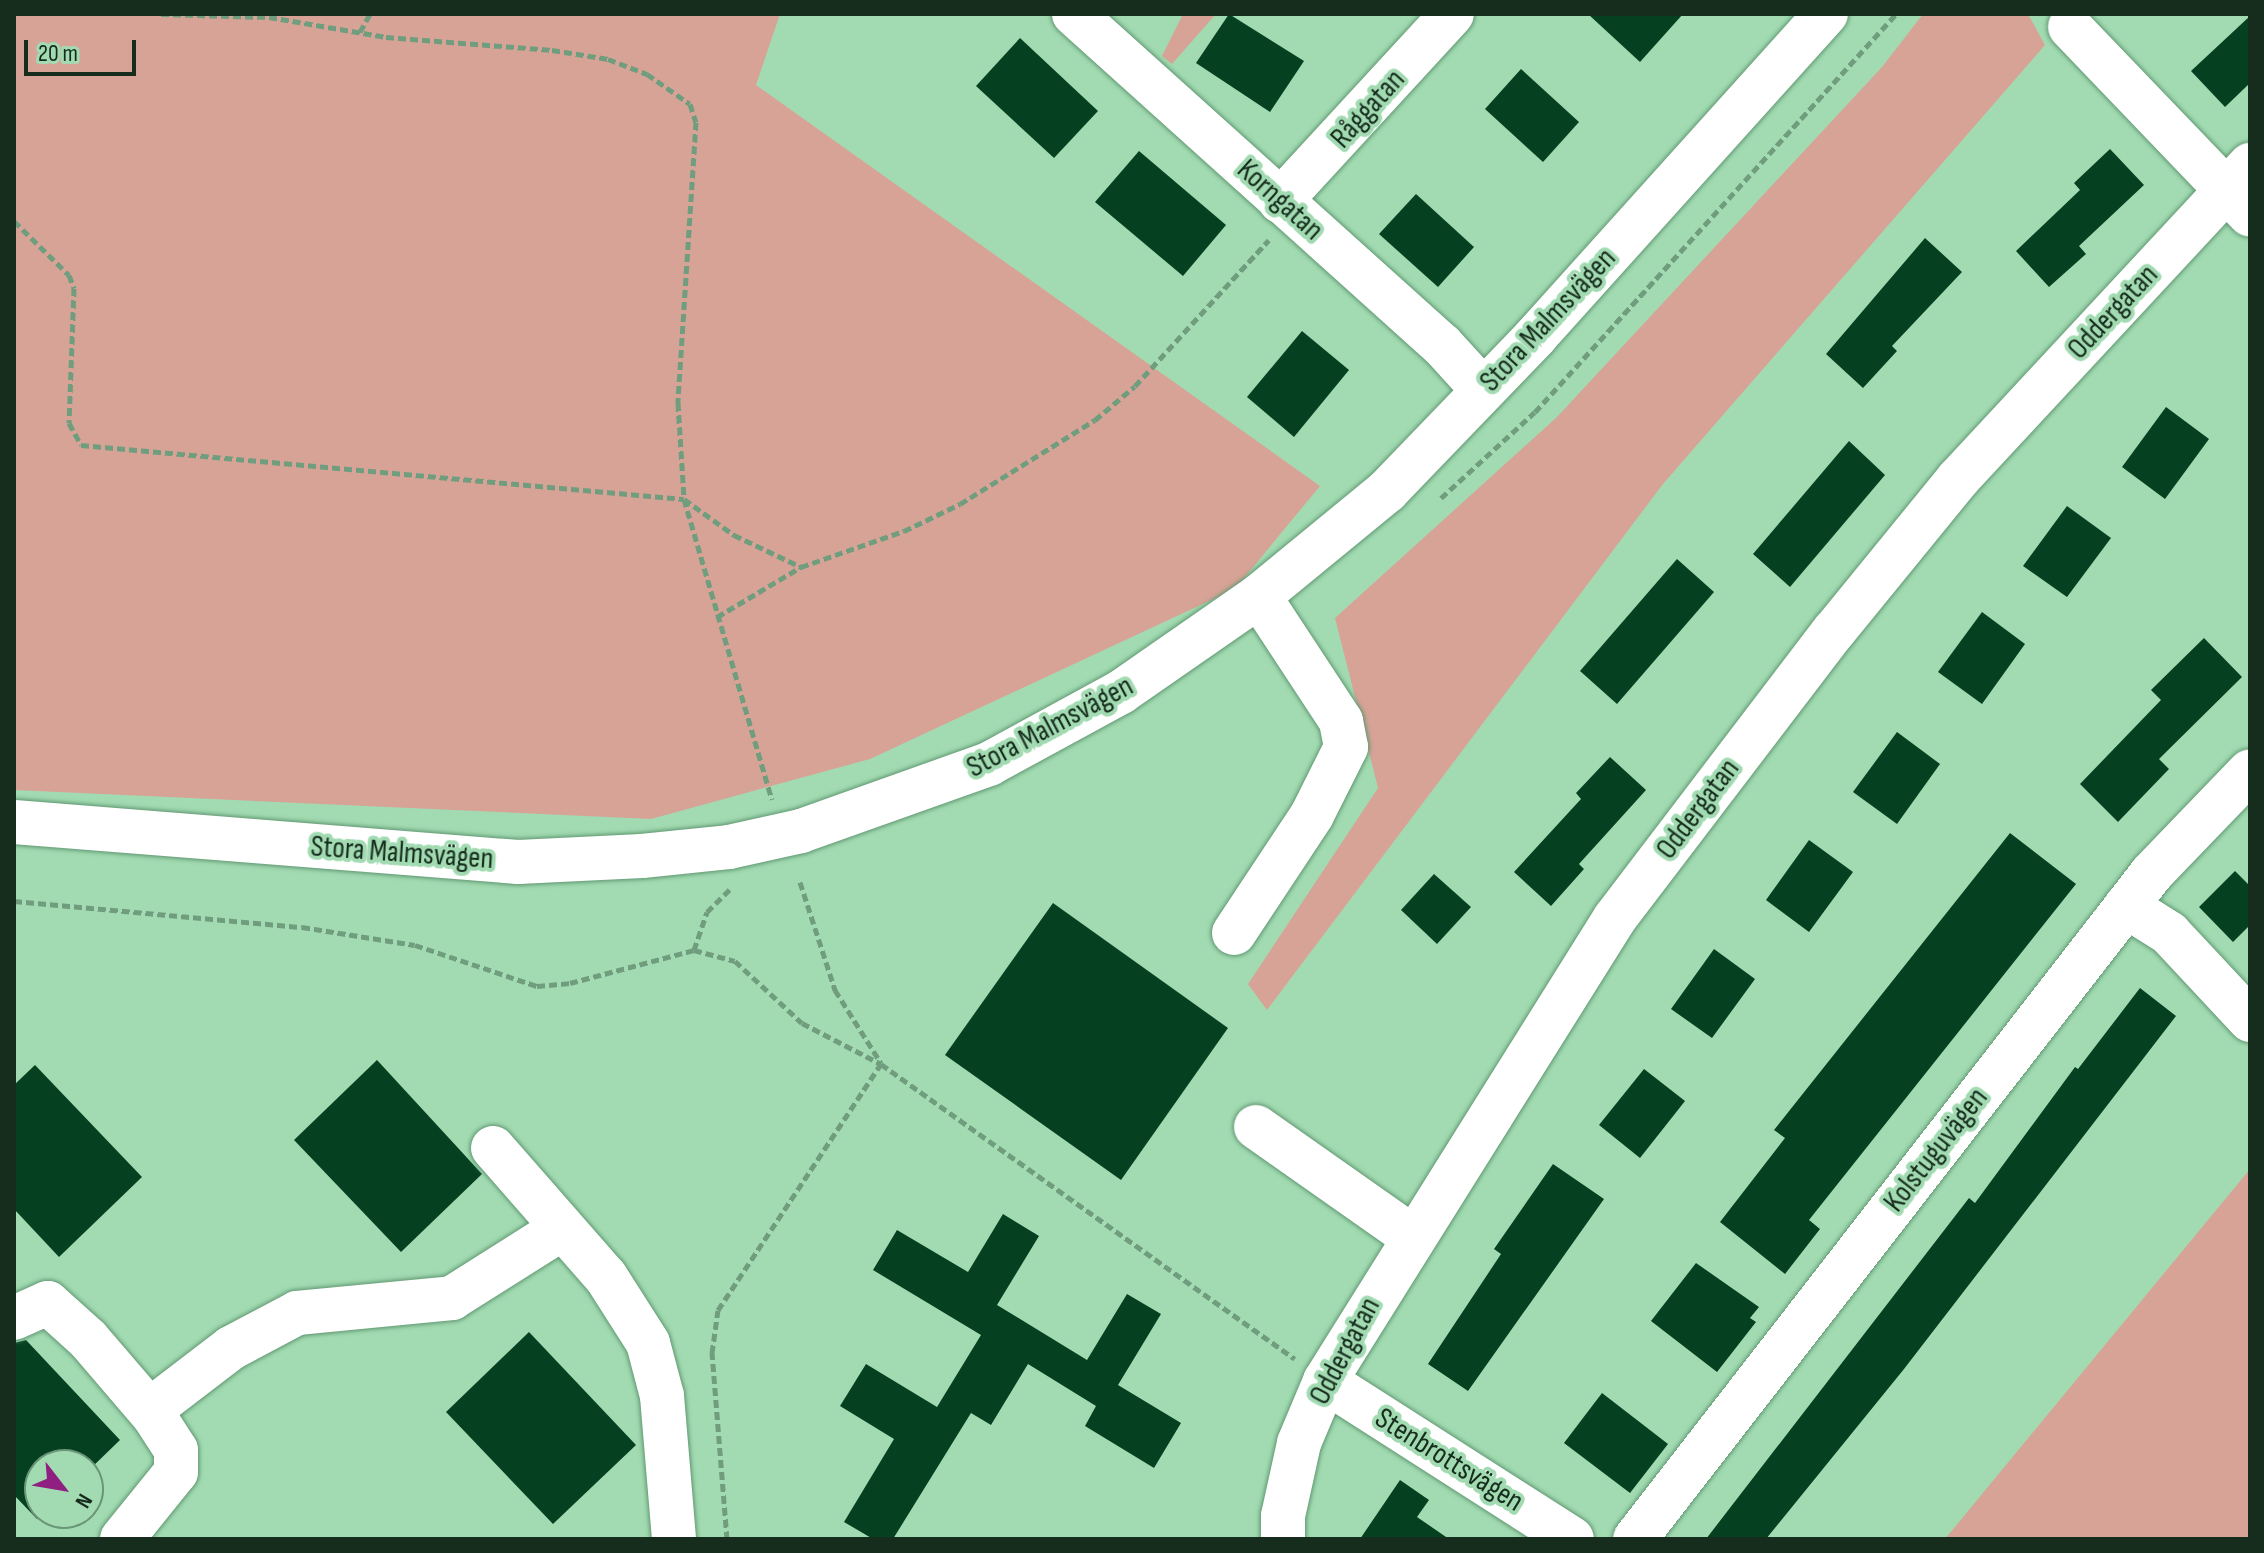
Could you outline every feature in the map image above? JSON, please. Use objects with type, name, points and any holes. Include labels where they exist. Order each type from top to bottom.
[{"type":"street","name":"Korngatan","points":[[1074,14],[1442,345],[1482,389]]},
{"type":"street","name":"Råggatan","points":[[1280,201],[1452,14]]},
{"type":"street","name":"Stora Malmsvägen","points":[[14,822],[518,862],[729,847],[845,818],[989,764],[1121,692],[1259,596],[1387,491],[1826,14]]},
{"type":"street","points":[[2070,27],[2242,191]]},
{"type":"street","name":"Oddergatan","points":[[1283,1539],[1283,1516],[1299,1443],[1325,1381],[1411,1236],[1615,918],[1834,631],[1958,479],[2242,191]]},
{"type":"street","points":[[1234,933],[1312,815],[1346,747],[1341,721],[1259,596]]},
{"type":"street","name":"Kolstuguvägen","points":[[1635,1539],[2126,906],[2250,771]]},
{"type":"street","points":[[2126,906],[2169,933],[2250,1020]]},
{"type":"street","points":[[1256,1127],[1411,1236]]},
{"type":"street","points":[[493,1148],[606,1277],[648,1343],[662,1396],[674,1539]]},
{"type":"street","points":[[150,1410],[231,1348],[297,1313],[452,1298],[561,1229]]},
{"type":"street","points":[[14,1318],[48,1303],[88,1339],[150,1410],[176,1450],[176,1472],[122,1539]]},
{"type":"street","name":"Stenbrottsvägen","points":[[1325,1381],[1572,1539]]},
{"type":"path","points":[[161,14],[269,17],[360,32],[608,59],[661,81],[690,104],[696,122],[678,403],[684,499],[777,815]]},
{"type":"path","points":[[360,32],[370,14]]},
{"type":"path","points":[[717,617],[801,567],[932,518],[1095,420],[1135,386],[1272,236],[1280,201]]},
{"type":"path","points":[[14,221],[69,275],[74,288],[69,423],[81,445],[684,499],[734,535],[801,567]]},
{"type":"path","points":[[800,882],[835,990],[881,1064]]},
{"type":"path","points":[[14,901],[288,925],[415,945],[537,986],[570,983],[694,950],[735,961],[802,1023],[881,1064],[1325,1381]]},
{"type":"path","points":[[727,1539],[712,1353],[718,1310],[881,1064]]},
{"type":"shaded area","points":[[14,14],[780,14],[756,85],[1320,486],[1235,589],[870,759],[651,819],[14,790]]},
{"type":"shaded area","points":[[1183,14],[1216,14],[1172,64],[1162,56]]},
{"type":"shaded area","points":[[1923,14],[2028,14],[2045,45],[1663,484],[1267,1010],[1248,984],[1378,788],[1335,618],[1557,417],[1882,67]]},
{"type":"shaded area","points":[[2250,1169],[2250,1539],[1945,1539]]},
{"type":"building","points":[[1229,14],[1304,61],[1270,112],[1196,63]]},
{"type":"building","points":[[1588,14],[1683,14],[1640,62]]},
{"type":"building","points":[[2250,16],[2250,83],[2225,107],[2191,71]]},
{"type":"building","points":[[1020,38],[1098,111],[1054,158],[976,86]]},
{"type":"building","points":[[1521,69],[1579,122],[1543,162],[1485,109]]},
{"type":"building","points":[[2110,149],[2144,185],[2079,246],[2086,254],[2049,287],[2016,251],[2080,190],[2074,183]]},
{"type":"building","points":[[1139,151],[1226,225],[1183,276],[1095,202]]},
{"type":"building","points":[[1416,194],[1474,247],[1438,287],[1379,234]]},
{"type":"building","points":[[1925,238],[1962,272],[1892,346],[1897,351],[1863,388],[1826,354]]},
{"type":"building","points":[[1302,331],[1349,370],[1294,437],[1247,397]]},
{"type":"building","points":[[2166,407],[2209,439],[2165,499],[2122,467]]},
{"type":"building","points":[[1849,441],[1885,475],[1790,587],[1753,554]]},
{"type":"building","points":[[2067,506],[2111,538],[2067,597],[2023,566]]},
{"type":"building","points":[[1677,559],[1714,592],[1617,704],[1580,671]]},
{"type":"building","points":[[1982,612],[2025,644],[1982,704],[1938,672]]},
{"type":"building","points":[[2204,638],[2242,677],[2159,759],[2169,769],[2118,822],[2080,784],[2161,700],[2151,690]]},
{"type":"building","points":[[1897,732],[1940,764],[1897,824],[1853,792]]},
{"type":"building","points":[[1610,757],[1646,790],[1579,864],[1584,869],[1551,906],[1514,872],[1581,799],[1576,793]]},
{"type":"building","points":[[2010,833],[2076,884],[1809,1220],[1820,1229],[1785,1274],[1720,1222],[1785,1138],[1774,1130]]},
{"type":"building","points":[[1809,840],[1853,872],[1809,932],[1766,900]]},
{"type":"building","points":[[2235,871],[2250,886],[2250,925],[2233,942],[2199,907]]},
{"type":"building","points":[[1434,874],[1471,907],[1437,944],[1401,910]]},
{"type":"building","points":[[1053,903],[1228,1028],[1121,1180],[945,1055]]},
{"type":"building","points":[[1714,949],[1755,979],[1712,1038],[1671,1009]]},
{"type":"building","points":[[2140,988],[2176,1016],[1904,1369],[1766,1539],[1706,1539],[1969,1198],[1975,1203],[2075,1067],[2078,1069]]},
{"type":"building","points":[[377,1060],[482,1174],[401,1252],[294,1140]]},
{"type":"building","points":[[35,1065],[142,1177],[59,1257],[14,1209],[14,1085]]},
{"type":"building","points":[[1644,1069],[1685,1101],[1640,1158],[1599,1125]]},
{"type":"building","points":[[1553,1164],[1604,1199],[1468,1391],[1428,1364],[1501,1254],[1494,1249]]},
{"type":"building","points":[[1003,1214],[1039,1236],[997,1305],[1087,1360],[1127,1294],[1161,1314],[1118,1385],[1181,1423],[1154,1468],[1085,1426],[1096,1406],[1028,1364],[991,1425],[971,1413],[893,1539],[873,1539],[844,1522],[894,1439],[840,1406],[866,1364],[937,1407],[981,1335],[873,1270],[897,1230],[968,1272]]},
{"type":"building","points":[[1696,1263],[1759,1307],[1750,1318],[1756,1322],[1717,1372],[1651,1321]]},
{"type":"building","points":[[529,1332],[636,1445],[553,1524],[446,1412]]},
{"type":"building","points":[[26,1340],[120,1440],[104,1456],[104,1449],[24,1449],[24,1505],[14,1495],[14,1343]]},
{"type":"building","points":[[1602,1393],[1668,1444],[1630,1493],[1564,1443]]},
{"type":"building","points":[[1400,1480],[1429,1500],[1417,1517],[1449,1539],[1360,1539]]}]
